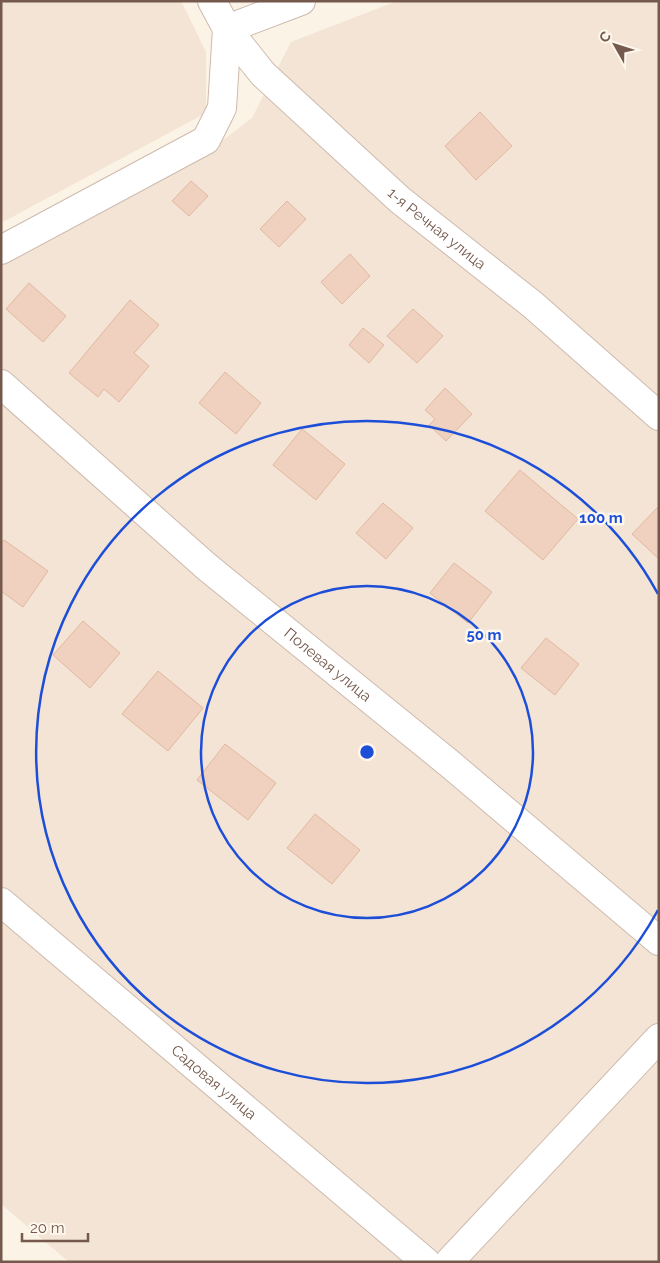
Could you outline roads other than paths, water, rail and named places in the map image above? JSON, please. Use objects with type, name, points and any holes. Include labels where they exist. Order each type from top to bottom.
[{"type":"street","name":"1-я Речная улица","points":[[212,1],[227,28],[263,74],[400,200],[533,305],[659,416]]},
{"type":"street","points":[[1,250],[206,140],[222,108],[227,28],[301,1]]},
{"type":"street","name":"Полевая улица","points":[[1,384],[207,567],[450,764],[659,941]]},
{"type":"street","name":"Садовая улица","points":[[1,902],[426,1262]]},
{"type":"street","points":[[449,1262],[659,1038]]}]
